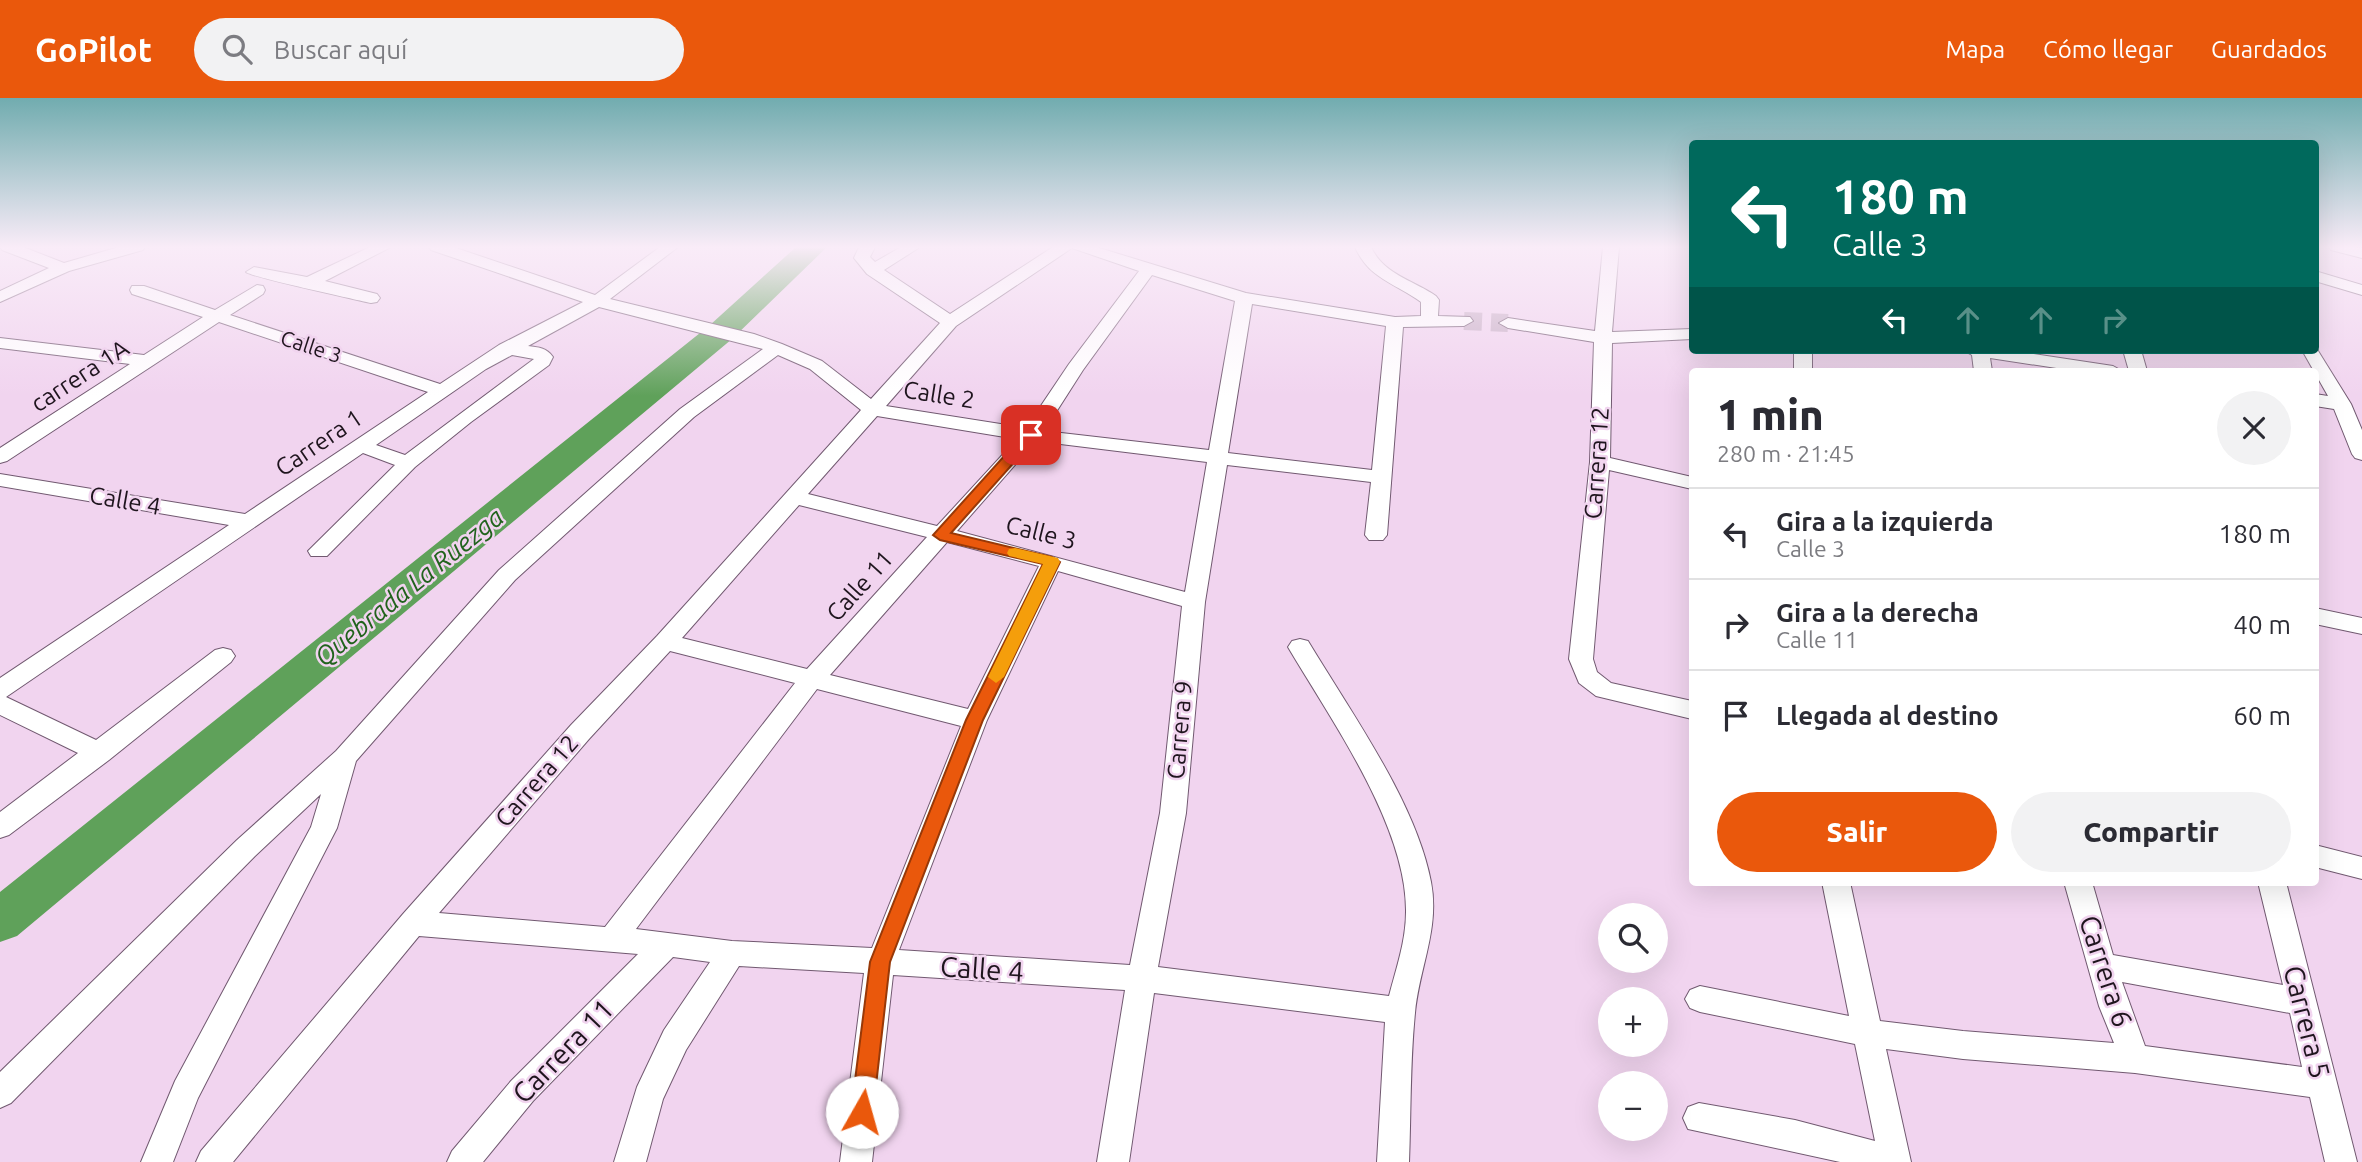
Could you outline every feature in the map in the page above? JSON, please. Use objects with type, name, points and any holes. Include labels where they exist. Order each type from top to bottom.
[{"type":"street","name":"Calle 3","points":[[158,297],[443,391]]},
{"type":"street","name":"carrera 1A","points":[[0,457],[216,316],[238,297]]},
{"type":"street","points":[[366,297],[371,298]]},
{"type":"street","name":"Calle 2","points":[[584,297],[748,338],[776,348],[816,365],[871,409],[1031,435],[1379,477]]},
{"type":"street","name":"Carrera 1","points":[[0,690],[505,349],[603,297]]},
{"type":"street","points":[[912,297],[950,322]]},
{"type":"street","name":"Carrera 12","points":[[212,1162],[413,923],[580,732],[665,642],[950,322],[989,297]]},
{"type":"street","name":"Calle 11","points":[[611,940],[812,679],[1031,435],[1075,368],[1128,297]]},
{"type":"street","points":[[1240,297],[1395,321],[1464,321]]},
{"type":"street","points":[[1426,297],[1430,300],[1429,320]]},
{"type":"street","name":"Carrera 12","points":[[1607,297],[1600,462],[1581,659],[1587,677],[1604,690],[1689,709]]},
{"type":"street","name":"Carrera 9","points":[[1113,1162],[1141,980],[1173,813],[1183,689],[1194,602],[1244,298]]},
{"type":"street","points":[[1376,535],[1379,477],[1395,321]]},
{"type":"street","points":[[1508,323],[1603,338],[1689,334]]},
{"type":"street","points":[[0,343],[148,361]]},
{"type":"street","points":[[0,1093],[246,848],[345,757],[507,575],[687,413],[776,348]]},
{"type":"street","points":[[319,551],[408,463],[543,361],[544,357],[536,352],[505,349]]},
{"type":"street","points":[[2005,354],[2094,368]]},
{"type":"street","points":[[2313,354],[2342,404],[2362,454]]},
{"type":"street","points":[[2319,401],[2342,404]]},
{"type":"street","points":[[361,446],[408,463]]},
{"type":"street","points":[[1600,462],[1689,482]]},
{"type":"street","name":"Calle 4","points":[[0,480],[250,522]]},
{"type":"street","name":"Calle 3","points":[[794,497],[1052,562],[1194,602]]},
{"type":"street","points":[[856,1162],[880,962],[975,720],[1052,562]]},
{"type":"street","points":[[2319,616],[2362,626]]},
{"type":"street","points":[[665,642],[975,720]]},
{"type":"street","points":[[1300,647],[1380,784],[1402,830],[1415,873],[1420,911],[1400,1011],[1393,1162]]},
{"type":"street","points":[[0,827],[100,753],[223,656]]},
{"type":"street","points":[[0,704],[100,753]]},
{"type":"street","points":[[158,1162],[186,1091],[324,828],[345,757]]},
{"type":"street","points":[[2319,857],[2362,868]]},
{"type":"street","points":[[1837,886],[1895,1162]]},
{"type":"street","name":"Carrera 6","points":[[2079,886],[2102,966],[2135,1059]]},
{"type":"street","name":"Carrera 5","points":[[2273,886],[2342,1162]]},
{"type":"street","name":"Calle 4","points":[[413,923],[667,944],[732,953],[1141,980],[1304,994],[1400,1011]]},
{"type":"street","name":"Carrera 11","points":[[463,1162],[522,1091],[667,944]]},
{"type":"street","points":[[630,1162],[648,1097],[675,1040],[732,953]]},
{"type":"street","points":[[2102,966],[2302,1002]]},
{"type":"street","points":[[1700,999],[1867,1033],[1990,1048],[2135,1059],[2322,1083]]},
{"type":"street","points":[[1699,1118],[1801,1135],[1849,1147],[1889,1162]]},
{"type":"waterway","name":"Quebrada La Ruezga","points":[[0,921],[721,332],[759,297]]},
{"type":"tunnel","points":[[1464,321],[1508,323]]},
{"type":"slow traffic","points":[[996,677],[1052,562],[1015,553]]},
{"type":"route","points":[[862,1112],[880,962],[975,720],[1052,562],[940,535],[1031,435]]}]
